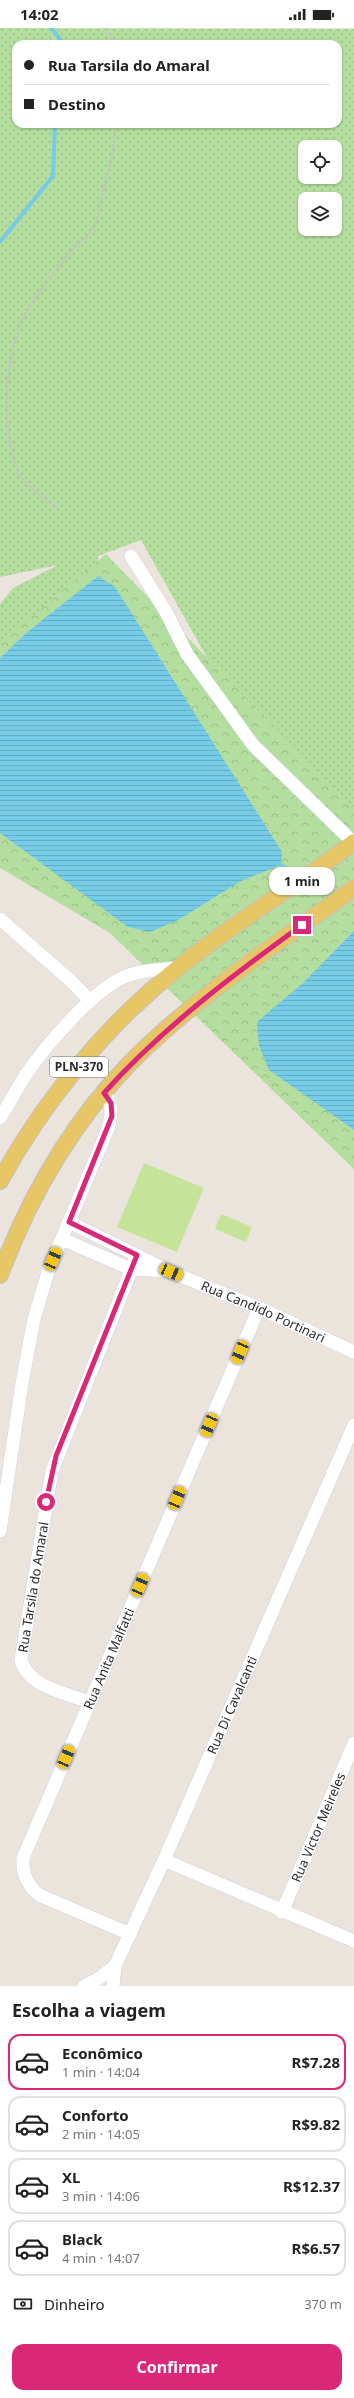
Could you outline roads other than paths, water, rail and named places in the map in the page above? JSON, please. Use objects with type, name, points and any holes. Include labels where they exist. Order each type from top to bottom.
[{"type":"main road","name":"PLN-370","points":[[0,1181],[45,1110],[75,1071],[136,1003],[178,968],[354,842]]},
{"type":"main road","name":"PLN-370","points":[[0,1275],[30,1202],[52,1163],[104,1093],[130,1063],[162,1033],[264,953],[354,888]]},
{"type":"street","points":[[131,556],[166,612],[187,654],[253,744],[354,842]]},
{"type":"street","points":[[0,919],[71,981],[90,1001]]},
{"type":"street","points":[[0,1118],[26,1075],[90,1001],[104,990],[129,975],[157,969],[178,968]]},
{"type":"street","points":[[0,1531],[22,1383],[34,1320],[49,1269],[112,1116],[111,1103],[104,1093]]},
{"type":"street","name":"Rua Candido Portinari","points":[[69,1222],[171,1272],[259,1308],[354,1352]]},
{"type":"street","name":"Rua Candido Portinari","points":[[62,1239],[131,1270],[171,1272]]},
{"type":"street","name":"Rua Tarsila do Amaral","points":[[89,1702],[37,1682],[25,1672],[21,1660],[52,1471],[137,1255]]},
{"type":"street","name":"Rua Anita Malfatti","points":[[130,1934],[40,1895],[28,1883],[24,1872],[24,1853],[259,1308]]},
{"type":"street","name":"Rua Di Cavalcanti","points":[[114,1985],[115,1966],[164,1860],[354,1425]]},
{"type":"street","name":"Rua Victor Meireles","points":[[282,1912],[354,1743]]},
{"type":"street","points":[[164,1860],[354,1942]]},
{"type":"street","points":[[84,1986],[98,1979],[115,1966]]},
{"type":"street","points":[[98,1979],[114,1985]]},
{"type":"water","points":[[98,576],[115,587],[282,852],[281,865],[241,881],[178,920],[150,932],[128,927],[0,833],[0,658],[25,634]]},
{"type":"water","points":[[354,931],[354,1130],[269,1070],[259,1046],[257,1022],[303,983]]},
{"type":"waterway","points":[[51,28],[61,40]]},
{"type":"waterway","points":[[0,242],[53,176],[55,128]]},
{"type":"waterway","points":[[277,863],[289,870]]}]
